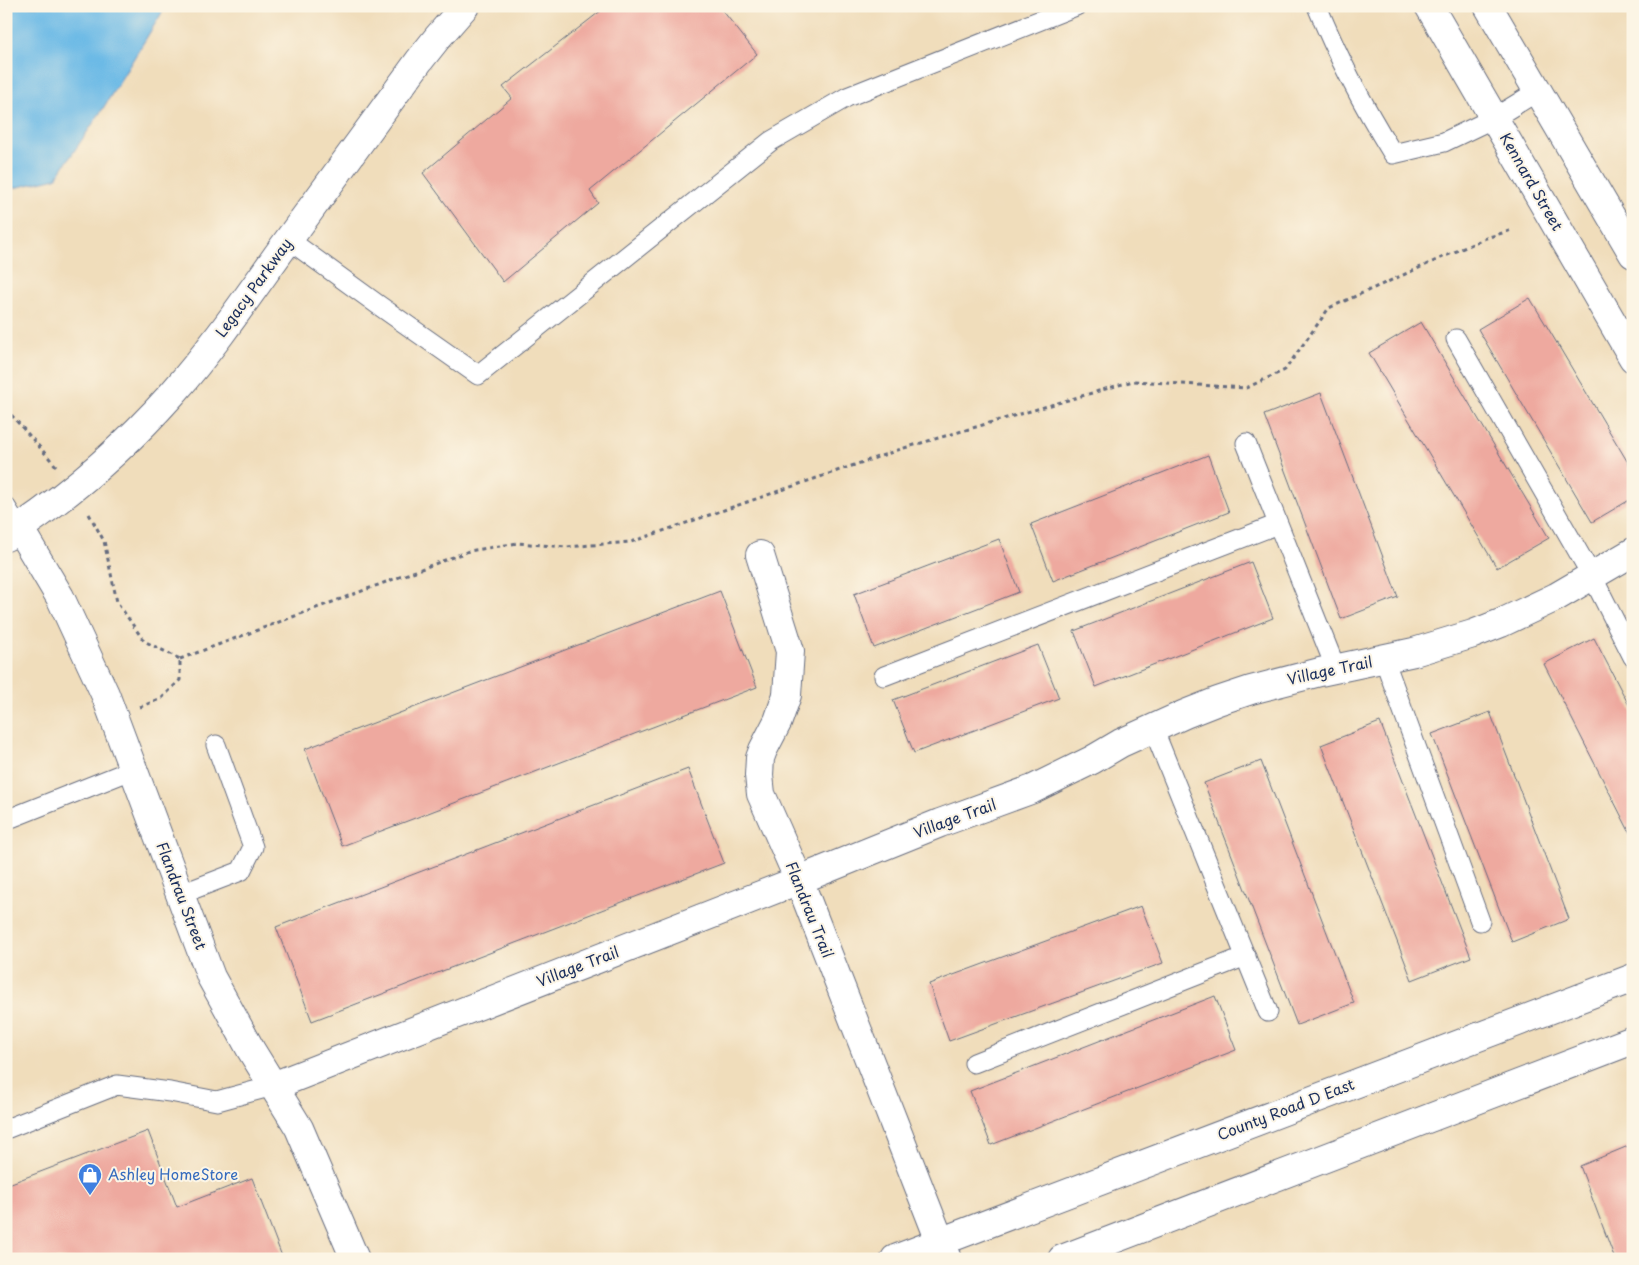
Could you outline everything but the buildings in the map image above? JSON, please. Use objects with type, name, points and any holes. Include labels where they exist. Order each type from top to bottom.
[{"type":"street","name":"Legacy Parkway","points":[[11,524],[73,488],[124,443],[173,394],[217,339],[419,61],[465,6]]},
{"type":"street","name":"Kennard Street","points":[[1429,6],[1633,358]]},
{"type":"street","points":[[1488,6],[1633,254]]},
{"type":"street","name":"Flandrau Street","points":[[11,524],[60,597],[114,718],[211,977],[251,1050],[306,1142],[355,1259]]},
{"type":"street","name":"Village Trail","points":[[273,1086],[940,824],[1033,790],[1153,728],[1185,714],[1251,690],[1444,643],[1501,623],[1556,597],[1633,552]]},
{"type":"street","name":"Flandrau Trail","points":[[760,555],[790,651],[787,695],[778,721],[762,750],[759,766],[759,784],[764,802],[799,880],[943,1250]]},
{"type":"street","name":"County Road D East","points":[[895,1259],[943,1250],[1633,978]]},
{"type":"street","points":[[1062,1259],[1633,1040]]},
{"type":"lane","points":[[289,240],[478,375],[771,141],[847,97],[1076,6]]},
{"type":"lane","points":[[1317,6],[1335,49],[1374,124],[1393,154],[1444,142],[1494,118],[1538,91]]},
{"type":"lane","points":[[1456,339],[1592,576],[1633,657]]},
{"type":"lane","points":[[1246,443],[1336,668]]},
{"type":"lane","points":[[884,676],[1278,524]]},
{"type":"lane","points":[[1384,659],[1480,921]]},
{"type":"lane","points":[[1153,728],[1268,1012]]},
{"type":"lane","points":[[181,894],[241,870],[253,847],[216,745]]},
{"type":"lane","points":[[6,820],[134,770]]},
{"type":"lane","points":[[974,1063],[1246,956]]},
{"type":"lane","points":[[6,1129],[116,1085],[170,1092],[217,1101],[273,1086]]},
{"type":"path","points":[[6,409],[73,488],[104,541],[117,602],[144,641],[180,659],[469,550],[518,543],[566,547],[631,542],[901,449],[1133,381],[1246,388],[1285,370],[1329,308],[1486,238],[1512,230]]},
{"type":"path","points":[[114,718],[162,698],[180,680],[180,659]]},
{"type":"water","points":[[6,6],[168,6],[56,178],[6,190]]},
{"type":"place","name":"Ashley HomeStore","points":[[90,1196]]}]
